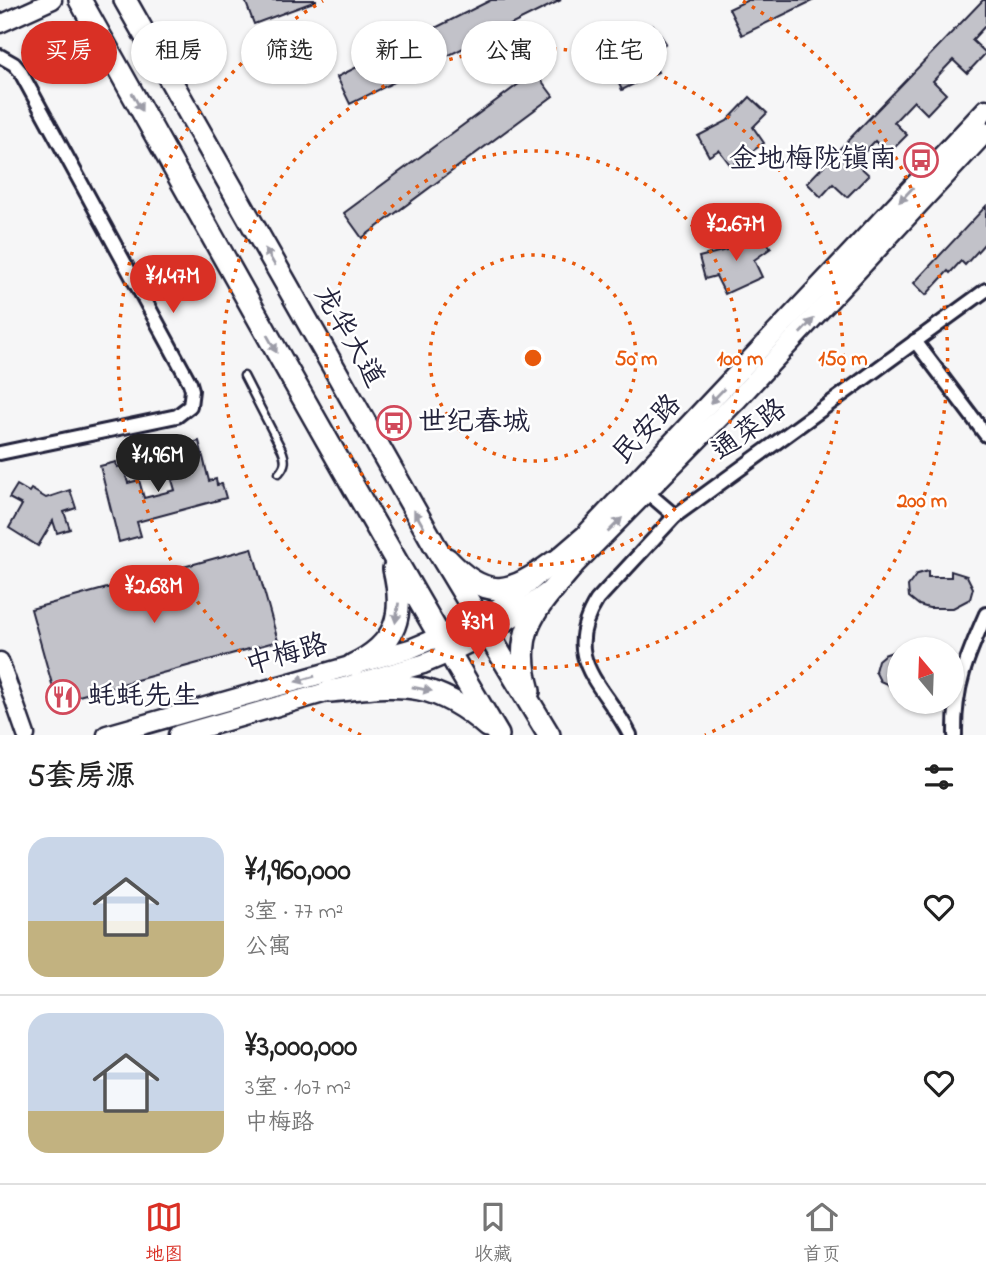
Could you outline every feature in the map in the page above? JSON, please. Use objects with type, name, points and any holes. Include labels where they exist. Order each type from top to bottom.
[{"type":"main road","points":[[80,0],[388,547],[498,735]]},
{"type":"main road","name":"龙华大道","points":[[125,0],[434,544],[549,735]]},
{"type":"main road","name":"民安路","points":[[483,627],[540,598],[594,526],[986,109]]},
{"type":"main road","name":"民安路","points":[[563,565],[647,492],[736,401],[986,132]]},
{"type":"main road","points":[[434,544],[465,574],[492,588],[512,588],[563,565]]},
{"type":"main road","points":[[353,665],[372,656],[383,646],[396,623],[399,595],[388,547]]},
{"type":"main road","points":[[536,717],[522,660],[527,624],[563,565]]},
{"type":"main road","name":"中梅路","points":[[178,735],[330,691],[445,646],[483,627]]},
{"type":"main road","name":"中梅路","points":[[107,735],[410,649],[445,646]]},
{"type":"main road","points":[[330,691],[397,685],[430,690],[466,710],[498,735]]},
{"type":"street","points":[[0,24],[53,0]]},
{"type":"street","points":[[0,56],[20,71],[191,383],[192,390],[190,405],[185,412],[177,416],[0,453]]},
{"type":"street","name":"通菜路","points":[[630,735],[585,661],[583,631],[587,615],[597,600],[675,516],[986,290]]},
{"type":"street","points":[[915,341],[986,435]]},
{"type":"street","points":[[647,492],[675,516]]},
{"type":"street","points":[[954,735],[954,705],[966,658],[986,614]]},
{"type":"street","points":[[0,661],[26,735]]},
{"type":"lane","points":[[244,376],[282,450],[284,467],[279,473]]},
{"type":"building","points":[[245,0],[316,0],[262,21],[253,21]]},
{"type":"building","points":[[491,0],[561,0],[518,21],[461,21],[461,49],[447,56],[447,22]]},
{"type":"building","points":[[748,0],[814,0],[742,35],[729,9]]},
{"type":"building","points":[[983,0],[986,0],[986,25],[972,40],[986,53],[967,73],[953,60],[933,81],[946,94],[927,114],[914,101],[894,122],[907,135],[888,154],[875,141],[855,162],[869,175],[847,197],[833,184],[821,197],[807,183]]},
{"type":"building","points":[[351,70],[351,84],[391,84],[350,104],[337,77]]},
{"type":"building","points":[[519,84],[544,84],[553,96],[362,238],[344,213]]},
{"type":"building","points":[[619,84],[634,84],[622,90]]},
{"type":"building","points":[[750,97],[767,113],[753,127],[764,143],[731,166],[719,150],[709,156],[698,136],[727,121]]},
{"type":"building","points":[[986,206],[986,242],[965,265],[961,261],[950,273],[948,271],[926,295],[914,283]]},
{"type":"building","points":[[758,230],[771,248],[754,260],[762,277],[725,294],[716,276],[705,279],[699,257],[730,249]]},
{"type":"building","points":[[199,441],[209,481],[216,479],[217,485],[222,484],[226,498],[137,522],[141,536],[119,542],[100,466],[116,462],[117,467],[123,466],[128,483],[139,480],[144,498],[175,490],[172,480],[187,476],[181,453],[185,451],[184,445]]},
{"type":"building","points":[[17,485],[46,498],[70,490],[76,508],[64,512],[70,529],[57,533],[53,521],[38,546],[9,528],[22,505],[9,498]]},
{"type":"building","points":[[252,548],[278,641],[57,702],[31,609]]},
{"type":"building","points":[[928,571],[928,577],[951,577],[951,571],[967,576],[973,588],[970,599],[953,608],[929,608],[919,605],[909,597],[908,586],[917,574]]},
{"type":"building","points":[[887,654],[887,684],[880,681],[875,671],[878,660]]},
{"type":"place","name":"金地梅陇镇南","points":[[921,160]]},
{"type":"place","name":"世纪春城","points":[[394,423]]},
{"type":"place","name":"蚝蚝先生","points":[[63,697]]}]
